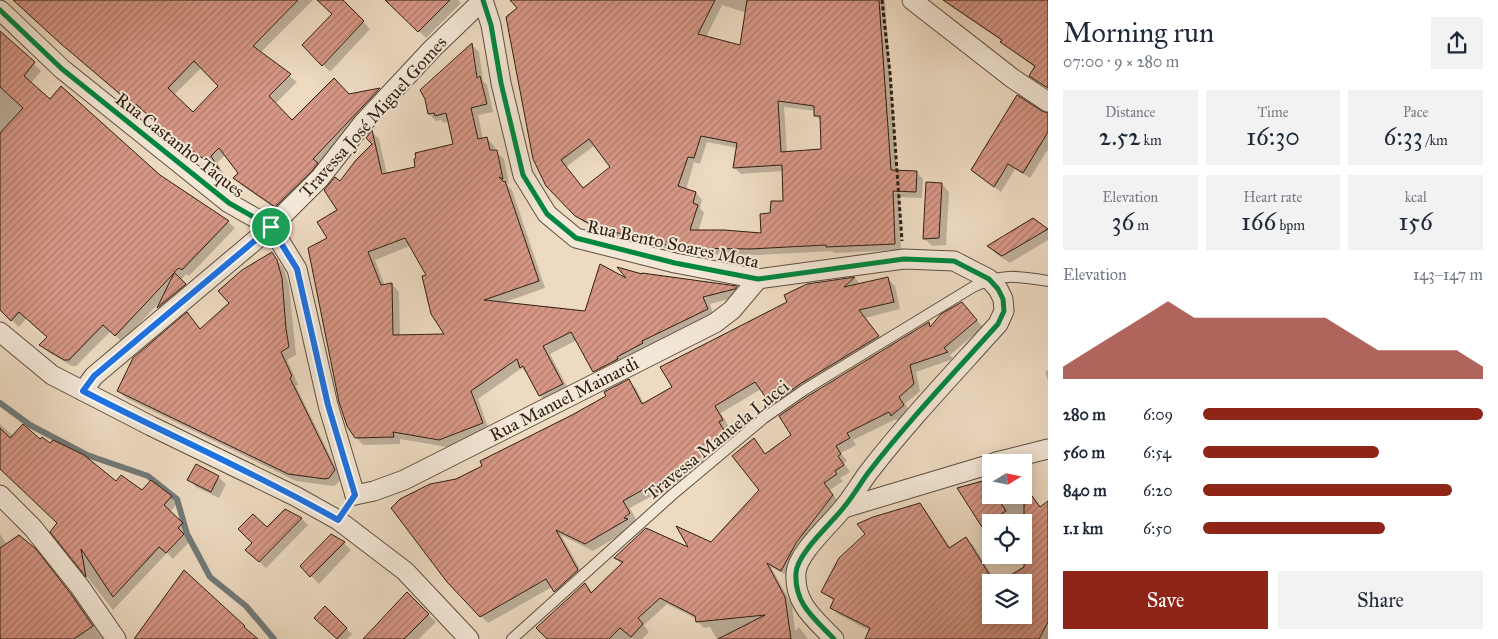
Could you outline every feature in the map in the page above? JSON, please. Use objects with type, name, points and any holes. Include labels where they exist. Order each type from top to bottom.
[{"type":"street","name":"Rua Bento Soares Mota","points":[[483,0],[491,25],[501,83],[523,175],[546,214],[576,238],[675,263],[758,279],[904,258],[954,261],[990,279]]},
{"type":"street","name":"Travessa José Miguel Gomes","points":[[83,391],[94,376],[271,227],[320,178],[363,123],[432,49],[483,0]]},
{"type":"street","points":[[912,0],[1012,78],[1048,102]]},
{"type":"street","name":"Rua Castanho Taques","points":[[0,10],[62,69],[100,100],[229,203],[271,227],[297,269],[328,405],[355,495]]},
{"type":"street","name":"Rua Manuel Mainardi","points":[[355,495],[374,491],[404,480],[716,323],[732,310],[758,279]]},
{"type":"street","points":[[834,639],[808,612],[800,600],[796,571],[801,557],[844,508],[868,472],[998,324],[1004,311],[1003,299],[990,279]]},
{"type":"street","points":[[0,332],[52,375],[151,426],[295,496],[338,520],[405,571],[469,639]]},
{"type":"street","points":[[1031,454],[1048,450]]},
{"type":"street","points":[[844,508],[982,467]]},
{"type":"street","points":[[0,495],[33,528],[74,580],[116,639]]},
{"type":"street","points":[[338,520],[355,495]]},
{"type":"lane","points":[[990,279],[1007,276],[1048,281]]},
{"type":"lane","name":"Travessa Manuela Lucci","points":[[512,639],[672,495],[764,418],[812,385],[973,287],[990,279]]},
{"type":"path","points":[[882,0],[890,73],[904,258]]},
{"type":"building","points":[[13,0],[298,0],[253,46],[291,74],[269,96],[292,120],[334,78],[349,94],[380,88],[313,159],[318,163],[312,171],[275,207],[233,178],[238,173],[219,148],[211,156],[219,169],[171,137],[136,104],[134,106]],"holes":[[[194,61],[218,86],[193,112],[168,88]]]},
{"type":"building","points":[[317,0],[343,0],[364,21],[322,66],[302,45],[332,14]]},
{"type":"building","points":[[385,0],[450,0],[418,32]]},
{"type":"building","points":[[510,0],[715,0],[698,34],[740,45],[747,0],[879,0],[891,170],[917,171],[916,192],[893,191],[895,244],[750,249],[688,248],[668,242],[667,245],[598,228],[575,216],[546,186],[533,159],[506,17],[517,8]],"holes":[[[778,101],[814,106],[814,116],[820,116],[821,149],[781,152]],[[701,136],[737,143],[733,168],[782,165],[783,201],[771,201],[770,213],[760,214],[761,233],[690,230],[698,205],[693,203],[696,192],[678,186],[688,157],[694,158]],[[589,139],[610,167],[583,188],[561,160]]]},
{"type":"building","points":[[943,0],[1048,0],[1048,88],[1029,76],[1035,66],[1000,42],[1002,40]]},
{"type":"building","points":[[0,31],[35,62],[24,76],[50,99],[61,86],[160,175],[229,221],[182,270],[179,268],[174,272],[186,284],[157,308],[174,273],[115,336],[103,325],[69,360],[64,360],[39,345],[47,337],[19,312],[11,321],[0,310],[0,133],[23,108],[0,87]]},
{"type":"building","points":[[472,43],[477,78],[480,76],[487,104],[471,108],[478,139],[487,137],[490,150],[497,150],[503,179],[499,177],[505,181],[539,281],[484,300],[585,311],[600,264],[626,278],[617,267],[642,274],[737,286],[735,289],[703,297],[708,309],[642,341],[643,343],[617,357],[618,359],[593,372],[571,332],[543,346],[563,384],[539,396],[523,366],[520,368],[517,359],[471,391],[483,423],[439,440],[393,432],[394,437],[355,438],[347,426],[339,402],[308,248],[327,238],[317,222],[337,210],[324,190],[335,177],[340,181],[356,160],[372,144],[366,138],[372,130],[382,174],[415,167],[415,153],[453,144],[446,113],[435,116],[434,113],[428,114],[425,99],[420,90]],"holes":[[[405,238],[426,275],[422,276],[431,314],[444,334],[393,335],[392,283],[381,285],[368,252]]]},
{"type":"building","points":[[1017,95],[1048,113],[1048,132],[1023,173],[1008,164],[994,187],[971,170]]},
{"type":"building","points":[[926,182],[942,183],[939,238],[923,239]]},
{"type":"building","points":[[1033,218],[1048,229],[1002,256],[987,246]]},
{"type":"building","points":[[272,252],[277,260],[282,278],[289,347],[281,352],[292,376],[290,378],[335,470],[329,478],[325,479],[288,474],[117,391],[133,358],[187,312],[200,329],[229,303],[218,291],[242,270]]},
{"type":"building","points":[[855,277],[844,287],[888,277],[894,302],[859,310],[879,336],[800,384],[771,405],[755,382],[715,406],[723,420],[719,422],[729,438],[658,493],[653,484],[623,501],[630,513],[624,518],[628,519],[585,544],[556,530],[578,570],[554,592],[546,579],[480,617],[447,582],[391,508],[400,499],[430,484],[456,479],[482,466],[480,461],[572,415],[606,396],[604,392],[629,379],[642,404],[672,387],[660,367],[787,302],[784,295],[807,284]]},
{"type":"building","points":[[962,302],[977,320],[944,348],[948,352],[910,365],[914,384],[899,397],[904,405],[891,416],[889,412],[847,433],[850,438],[836,446],[841,454],[838,456],[844,465],[835,471],[837,474],[824,483],[833,495],[796,543],[781,571],[767,563],[785,597],[791,639],[718,639],[765,615],[696,622],[695,616],[660,598],[638,618],[643,624],[631,637],[620,628],[609,639],[547,639],[536,628],[585,583],[591,593],[623,562],[614,558],[646,528],[688,547],[676,526],[711,542],[759,490],[732,456],[754,438],[765,454],[791,435],[779,416],[808,396],[929,322],[930,327],[941,314]]},
{"type":"building","points":[[23,424],[40,439],[42,437],[50,443],[53,440],[84,455],[116,481],[121,475],[142,490],[151,480],[172,496],[164,505],[183,523],[178,528],[184,534],[166,553],[159,547],[113,597],[81,549],[86,577],[50,532],[57,523],[0,469],[0,428],[10,438]]},
{"type":"building","points":[[196,464],[219,476],[211,492],[187,480]]},
{"type":"building","points":[[982,481],[982,504],[1002,504],[1006,511],[1002,514],[982,514],[982,527],[957,488]]},
{"type":"building","points":[[1032,496],[1040,507],[1048,501],[1048,622],[1039,639],[865,639],[870,628],[830,608],[834,599],[821,592],[839,558],[865,534],[857,524],[873,517],[920,503],[949,548],[966,537],[989,574],[982,574],[982,624],[1032,624],[1032,574],[1012,574],[1024,567],[1024,564],[1032,564],[1032,514],[1024,514],[1024,504],[1032,504]]},
{"type":"building","points":[[285,509],[302,518],[259,562],[245,550],[252,543],[238,529],[253,514],[267,527]]},
{"type":"building","points":[[331,534],[345,542],[310,577],[300,566]]},
{"type":"building","points":[[19,535],[36,549],[93,626],[74,639],[0,639],[0,548]]},
{"type":"building","points":[[184,570],[244,627],[258,639],[134,639]]},
{"type":"building","points":[[407,592],[429,614],[404,639],[363,639]]},
{"type":"building","points":[[325,606],[347,628],[337,639],[314,618]]},
{"type":"waterway","points":[[0,403],[30,425],[87,455],[148,476],[177,499],[187,534],[210,577],[246,606],[274,639]]},
{"type":"cycle path","points":[[483,0],[491,25],[501,83],[523,175],[547,214],[576,238],[675,263],[758,279],[904,259],[954,261],[989,279],[998,289],[1003,299],[1004,311],[998,324],[899,435],[868,473],[844,507],[802,556],[796,573],[798,594],[813,618],[834,639]]},
{"type":"cycle path","points":[[0,10],[62,69],[229,203],[271,227],[297,269],[328,405],[355,495]]},
{"type":"route","points":[[271,227],[297,269],[328,405],[355,495],[338,520],[295,496],[83,391],[94,376],[271,227]]}]
